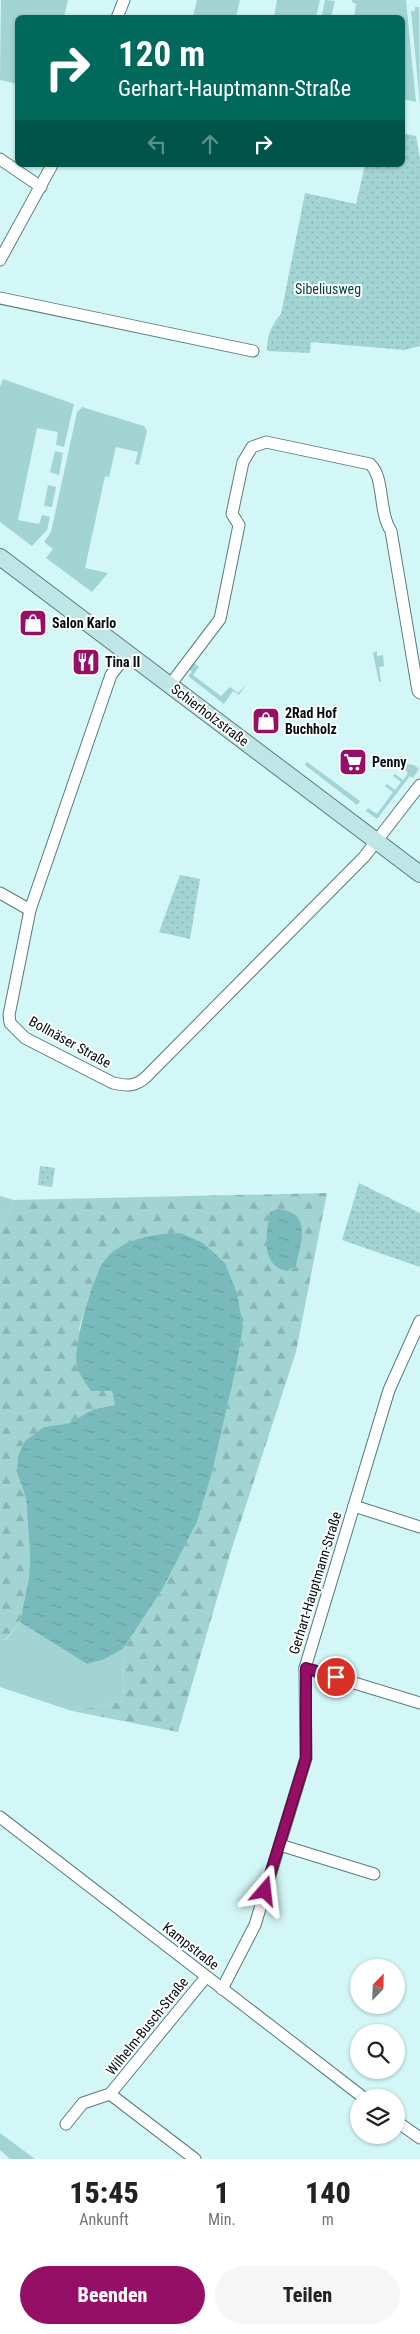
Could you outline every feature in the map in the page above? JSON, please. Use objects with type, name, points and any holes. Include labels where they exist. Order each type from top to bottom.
[{"type":"street","points":[[118,15],[124,0]]},
{"type":"street","points":[[0,159],[41,187]]},
{"type":"street","points":[[0,260],[51,167]]},
{"type":"street","points":[[0,298],[253,351]]},
{"type":"street","points":[[170,685],[220,619],[240,525],[232,514],[243,462],[252,447],[266,442],[370,464],[376,471],[384,521],[391,532],[418,691],[420,693]]},
{"type":"street","name":"Schierholzstraße","points":[[0,557],[420,874]]},
{"type":"street","name":"Bollnäser Straße","points":[[128,653],[112,675],[30,910],[9,1015],[10,1023],[25,1038],[113,1083],[127,1086],[139,1084],[364,857],[377,841]]},
{"type":"street","points":[[377,841],[420,785]]},
{"type":"street","points":[[0,893],[30,910]]},
{"type":"street","name":"Gerhart-Hauptmann-Straße","points":[[222,1988],[255,1925],[306,1758],[306,1668],[389,1390],[415,1343],[420,1321]]},
{"type":"street","name":"Gerhart-Hauptmann-Straße","points":[[354,1506],[420,1527]]},
{"type":"street","name":"Gerhart-Hauptmann-Straße","points":[[306,1668],[420,1703]]},
{"type":"street","name":"Kampstraße","points":[[0,1817],[352,2089]]},
{"type":"street","points":[[280,1845],[374,1874]]},
{"type":"street","name":"Wilhelm-Busch-Straße","points":[[66,2124],[83,2103],[110,2094],[206,1977]]},
{"type":"street","name":"Wilhelm-Busch-Straße","points":[[110,2094],[195,2159]]},
{"type":"street","points":[[405,2126],[418,2132]]},
{"type":"green space","points":[[1,0],[68,0],[64,15],[15,15],[15,84],[0,80]]},
{"type":"green space","points":[[197,0],[240,0],[236,15],[193,15]]},
{"type":"green space","points":[[277,0],[320,0],[316,15],[274,15]]},
{"type":"green space","points":[[325,0],[335,1],[332,15],[322,15]]},
{"type":"green space","points":[[352,0],[406,0],[416,102],[405,99],[405,15],[354,15],[356,4]]},
{"type":"green space","points":[[415,7],[419,7],[420,104],[411,11],[415,11]]},
{"type":"green space","name":"Sibeliusweg","points":[[405,133],[416,136],[420,160],[420,346],[404,350],[311,342],[310,353],[267,350],[271,330],[281,314],[305,193],[356,204],[365,167],[405,167]]},
{"type":"green space","points":[[3,379],[74,404],[64,447],[56,445],[58,432],[37,428],[18,520],[39,524],[42,515],[50,517],[47,530],[32,546],[0,522],[0,387]]},
{"type":"green space","points":[[82,407],[144,426],[147,431],[139,465],[135,464],[138,452],[116,447],[109,477],[105,476],[85,568],[108,573],[92,592],[46,558],[53,549],[44,542],[51,532],[77,412]]},
{"type":"green space","points":[[55,451],[63,453],[59,475],[50,472]]},
{"type":"green space","points":[[48,485],[56,487],[52,507],[44,506]]},
{"type":"green space","points":[[377,651],[377,656],[383,655],[384,666],[379,667],[381,682],[379,682],[373,653]]},
{"type":"green space","points":[[194,663],[199,667],[193,675],[221,696],[230,687],[238,693],[246,685],[239,695],[233,691],[224,704],[188,676],[192,672],[189,669]]},
{"type":"green space","points":[[307,762],[360,801],[357,805],[305,765]]},
{"type":"green space","points":[[407,764],[414,765],[419,769],[413,778],[410,776],[377,819],[366,811],[368,808],[377,814],[393,792],[385,786],[387,784],[395,790],[401,782],[393,776],[395,774],[403,780],[408,773],[403,768]]},
{"type":"green space","points":[[180,875],[200,879],[190,939],[159,932]]},
{"type":"green space","points":[[40,1166],[55,1168],[52,1187],[38,1185]]},
{"type":"green space","points":[[359,1183],[420,1213],[420,1267],[342,1240]]},
{"type":"green space","points":[[327,1193],[296,1352],[231,1551],[178,1732],[72,1711],[124,1701],[123,1649],[162,1590],[197,1522],[212,1473],[237,1364],[243,1327],[107,1256],[88,1299],[79,1329],[112,1391],[115,1405],[94,1409],[69,1423],[44,1427],[17,1473],[26,1498],[30,1554],[29,1577],[20,1622],[5,1640],[0,1639],[0,1232],[14,1200]]},
{"type":"green space","points":[[0,1196],[14,1200],[0,1232]]},
{"type":"green space","points":[[20,1622],[52,1641],[105,1659],[123,1649],[124,1701],[72,1711],[0,1687],[0,1639],[6,1640]]},
{"type":"green space","points":[[0,2133],[35,2159],[10,2159],[0,2150]]},
{"type":"water","points":[[278,1209],[296,1216],[302,1229],[296,1265],[287,1271],[278,1268],[272,1263],[267,1248],[267,1229],[270,1212]]},
{"type":"water","points":[[181,1233],[203,1243],[225,1263],[237,1293],[243,1327],[237,1364],[212,1473],[197,1522],[162,1590],[123,1649],[105,1659],[87,1664],[20,1622],[29,1577],[30,1554],[26,1498],[17,1473],[18,1456],[25,1441],[44,1427],[69,1423],[94,1409],[115,1405],[112,1391],[91,1391],[77,1367],[76,1357],[81,1326],[97,1275],[109,1255],[125,1244],[161,1234]]},
{"type":"place","name":"Salon Karlo","points":[[33,623]]},
{"type":"place","name":"Tina II","points":[[86,662]]},
{"type":"place","name":"2Rad Hof Buchholz","points":[[266,721]]},
{"type":"place","name":"Penny","points":[[353,762]]},
{"type":"route","points":[[265,1891],[306,1758],[306,1668],[336,1677]]}]
